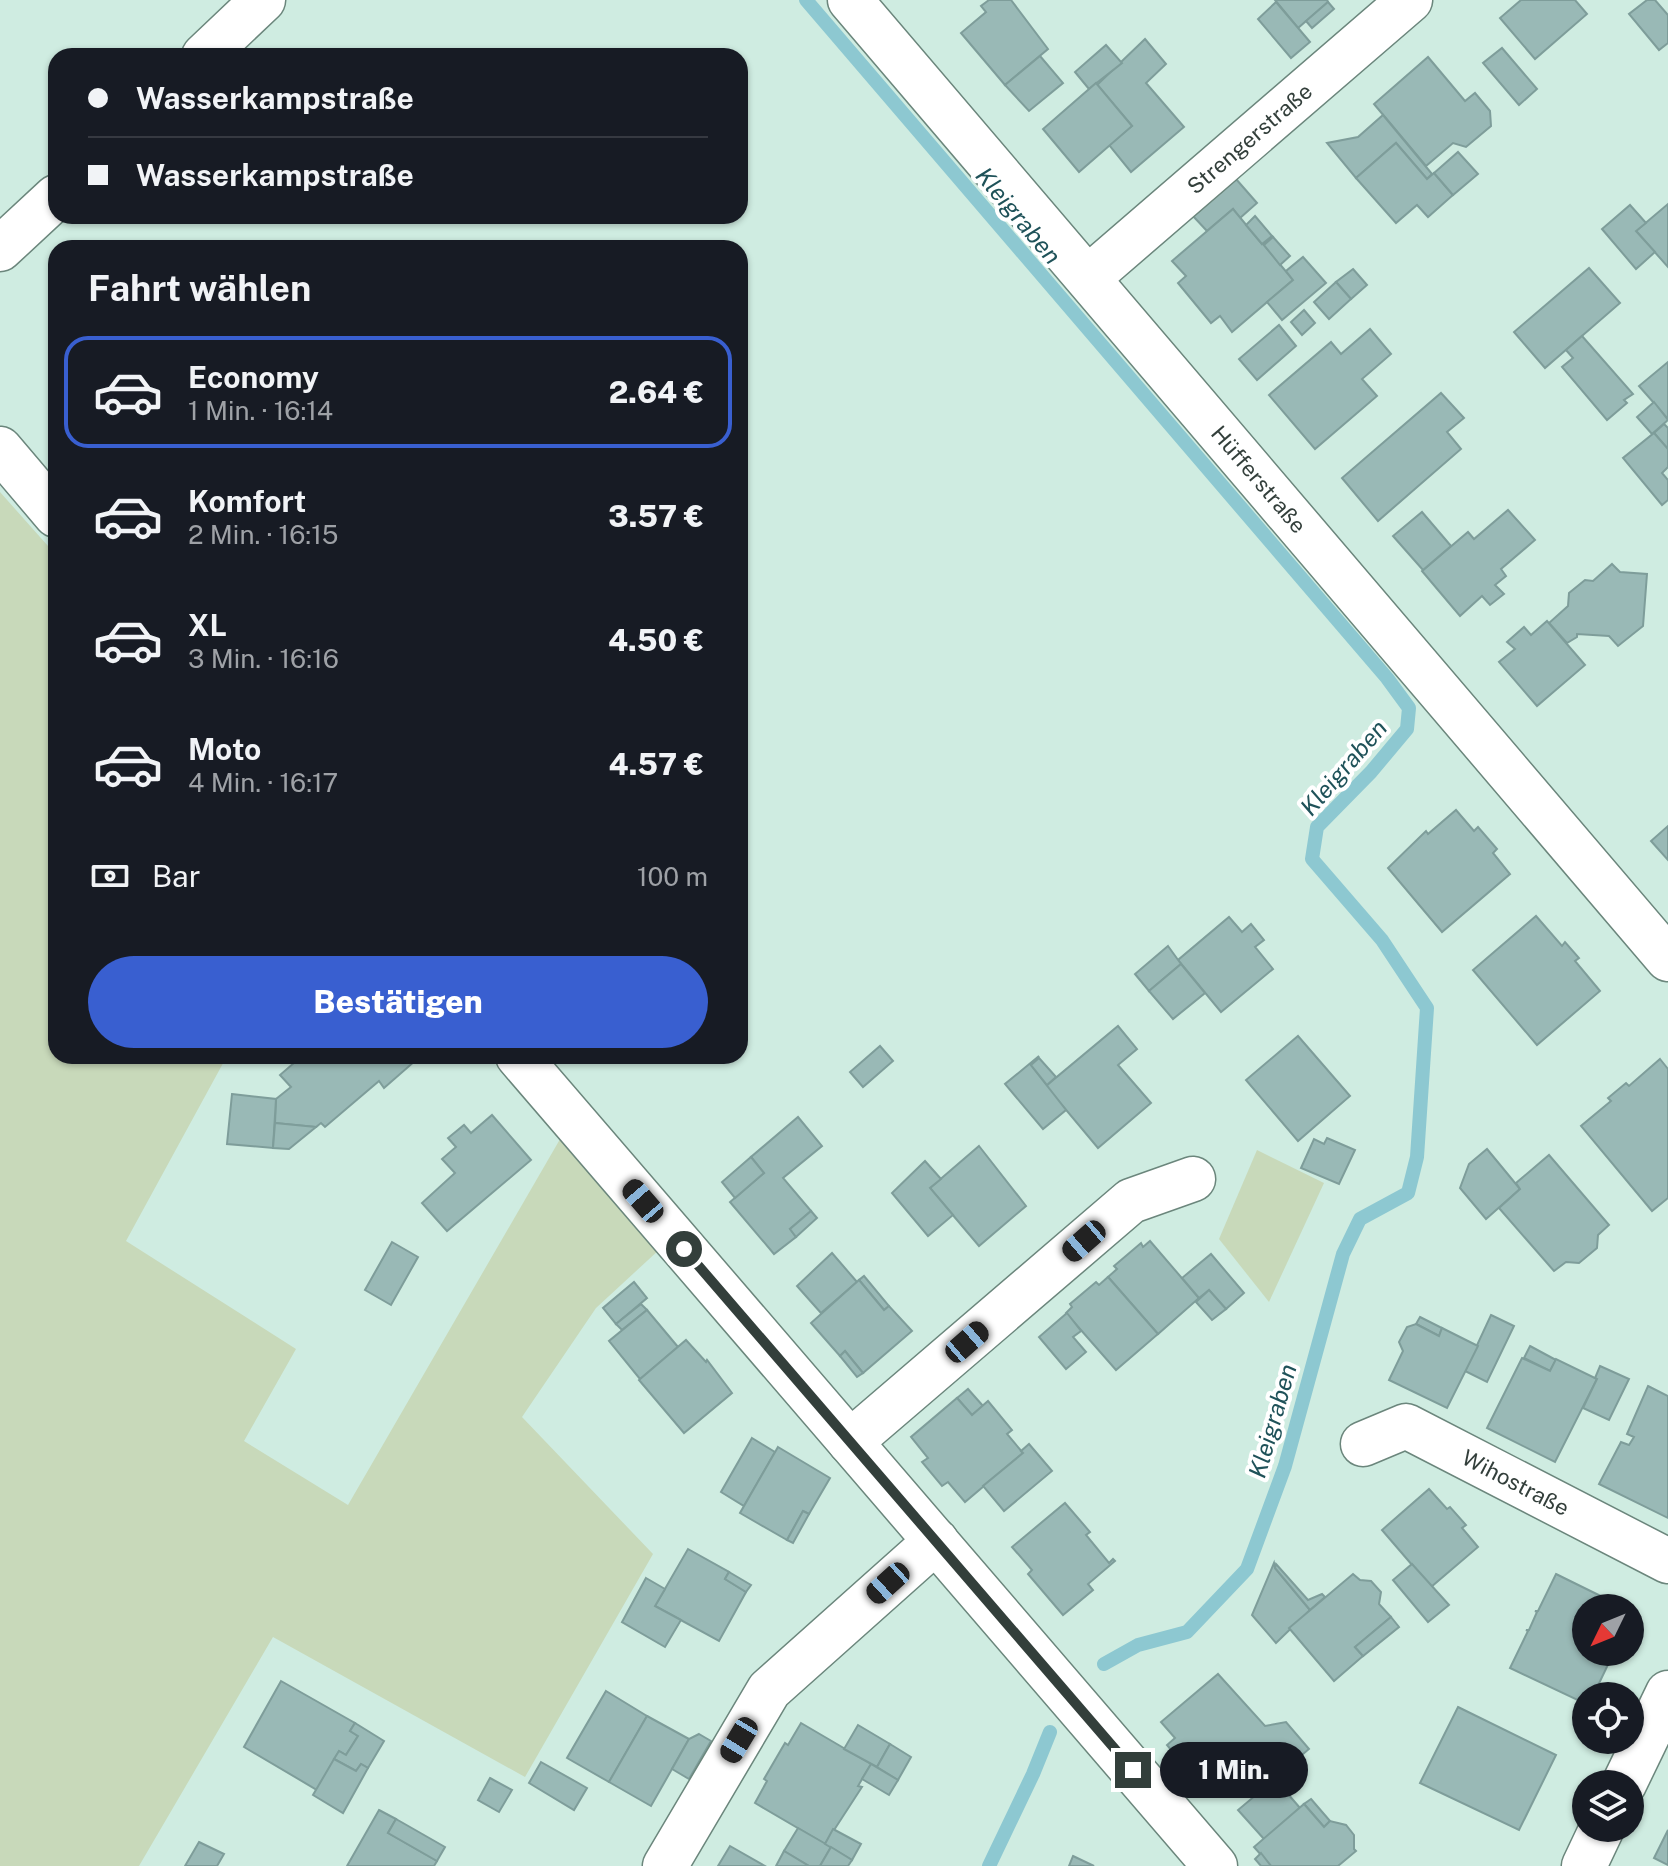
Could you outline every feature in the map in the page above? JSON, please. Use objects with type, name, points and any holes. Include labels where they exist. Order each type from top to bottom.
[{"type":"street","points":[[212,48],[263,0]]},
{"type":"street","name":"Hüfferstraße","points":[[850,0],[1668,959]]},
{"type":"street","name":"Strengerstraße","points":[[1089,277],[1410,0]]},
{"type":"street","points":[[0,249],[48,204]]},
{"type":"street","points":[[0,449],[48,506]]},
{"type":"street","points":[[525,1064],[1215,1866]]},
{"type":"street","points":[[850,1442],[1131,1201],[1193,1179]]},
{"type":"street","name":"Wihostraße","points":[[1363,1444],[1406,1426],[1668,1561]]},
{"type":"street","points":[[665,1866],[769,1690],[936,1541]]},
{"type":"street","points":[[1631,1770],[1668,1693]]},
{"type":"street","points":[[1584,1866],[1595,1842]]},
{"type":"green space","points":[[0,492],[48,546],[48,1064],[223,1064],[126,1241],[296,1349],[244,1441],[348,1505],[563,1134],[660,1249],[596,1308],[522,1417],[653,1554],[525,1777],[273,1637],[139,1866],[0,1866]]},
{"type":"green space","points":[[1257,1150],[1324,1183],[1269,1302],[1219,1239]]},
{"type":"building","points":[[989,0],[1011,0],[1048,49],[1005,85],[961,33],[986,12],[981,6]]},
{"type":"building","points":[[1275,0],[1327,0],[1328,2],[1298,28]]},
{"type":"building","points":[[1521,0],[1575,0],[1587,14],[1535,59],[1500,18]]},
{"type":"building","points":[[1647,0],[1655,0],[1668,15],[1668,43],[1659,50],[1629,14]]},
{"type":"building","points":[[1276,2],[1310,42],[1291,58],[1258,19]]},
{"type":"building","points":[[1328,2],[1334,9],[1312,28],[1306,21]]},
{"type":"building","points":[[1145,39],[1166,64],[1146,83],[1184,127],[1131,172],[1109,145],[1132,126],[1097,85]]},
{"type":"building","points":[[1106,45],[1122,63],[1089,89],[1075,72]]},
{"type":"building","points":[[1502,48],[1537,89],[1519,105],[1483,63]]},
{"type":"building","points":[[1040,56],[1063,83],[1029,111],[1005,85]]},
{"type":"building","points":[[1428,57],[1465,101],[1475,93],[1490,111],[1491,126],[1466,147],[1453,143],[1426,166],[1374,104]]},
{"type":"building","points":[[1096,83],[1132,126],[1079,172],[1043,129]]},
{"type":"building","points":[[1383,115],[1432,174],[1427,179],[1396,143],[1356,178],[1327,143],[1358,137]]},
{"type":"building","points":[[1396,143],[1427,179],[1434,173],[1453,195],[1428,217],[1417,205],[1396,223],[1356,178]]},
{"type":"building","points":[[1458,152],[1478,174],[1453,195],[1434,173]]},
{"type":"building","points":[[1236,179],[1257,203],[1240,218],[1233,209],[1207,231],[1193,216]]},
{"type":"building","points":[[1668,204],[1668,267],[1636,231]]},
{"type":"building","points":[[1630,205],[1646,223],[1636,231],[1655,252],[1636,269],[1602,229]]},
{"type":"building","points":[[1233,209],[1262,244],[1273,237],[1264,245],[1293,280],[1232,332],[1220,316],[1211,323],[1178,283],[1186,276],[1172,261]]},
{"type":"building","points":[[1255,216],[1272,236],[1262,244],[1246,225]]},
{"type":"building","points":[[1273,237],[1290,256],[1280,265],[1264,245]]},
{"type":"building","points":[[1303,257],[1326,283],[1282,320],[1267,302],[1293,280],[1286,271]]},
{"type":"building","points":[[1589,268],[1620,303],[1545,368],[1514,332]]},
{"type":"building","points":[[1353,269],[1367,285],[1351,299],[1336,282]]},
{"type":"building","points":[[1336,282],[1351,299],[1329,319],[1314,302]]},
{"type":"building","points":[[1304,310],[1315,323],[1302,335],[1291,322]]},
{"type":"building","points":[[1279,325],[1296,346],[1257,380],[1239,359]]},
{"type":"building","points":[[1370,329],[1391,354],[1362,379],[1377,396],[1315,449],[1269,395],[1331,342],[1341,354]]},
{"type":"building","points":[[1582,336],[1633,394],[1607,420],[1562,367],[1573,358],[1566,350]]},
{"type":"building","points":[[1668,362],[1668,419],[1639,386]]},
{"type":"building","points":[[1441,393],[1464,418],[1447,432],[1461,449],[1378,521],[1342,478]]},
{"type":"building","points":[[1654,402],[1668,420],[1652,434],[1637,417]]},
{"type":"building","points":[[1664,424],[1668,428],[1668,449],[1654,433]]},
{"type":"building","points":[[1654,433],[1668,449],[1668,467],[1662,473],[1668,480],[1668,500],[1662,505],[1623,458]]},
{"type":"building","points":[[1508,510],[1535,540],[1501,569],[1506,576],[1495,585],[1504,594],[1490,605],[1482,596],[1460,616],[1422,571],[1468,532],[1474,539]]},
{"type":"building","points":[[1422,512],[1451,546],[1423,570],[1393,536]]},
{"type":"building","points":[[1612,564],[1620,572],[1647,574],[1643,626],[1618,646],[1609,636],[1577,634],[1567,643],[1549,623],[1568,606],[1569,593],[1585,580],[1593,581]]},
{"type":"building","points":[[1547,621],[1585,665],[1537,706],[1499,662],[1515,649],[1507,642],[1524,627],[1531,635]]},
{"type":"building","points":[[1456,810],[1474,831],[1478,827],[1497,849],[1493,853],[1510,874],[1442,932],[1388,868],[1426,831],[1428,834]]},
{"type":"building","points":[[1668,826],[1668,860],[1651,841]]},
{"type":"building","points":[[1536,916],[1562,946],[1565,942],[1579,958],[1575,961],[1600,991],[1537,1045],[1473,970]]},
{"type":"building","points":[[1229,917],[1242,932],[1251,924],[1264,940],[1255,947],[1273,969],[1221,1012],[1178,960]]},
{"type":"building","points":[[1168,946],[1181,964],[1149,991],[1135,974]]},
{"type":"building","points":[[1181,964],[1205,993],[1173,1019],[1149,991]]},
{"type":"building","points":[[1118,1026],[1137,1049],[1118,1065],[1151,1103],[1098,1148],[1046,1086]]},
{"type":"building","points":[[1298,1036],[1350,1096],[1298,1141],[1246,1080]]},
{"type":"building","points":[[880,1046],[893,1061],[863,1087],[850,1072]]},
{"type":"building","points":[[1039,1056],[1031,1065],[1066,1110],[1043,1129],[1005,1084]]},
{"type":"building","points":[[1039,1058],[1056,1077],[1047,1085],[1031,1065]]},
{"type":"building","points":[[1660,1059],[1668,1069],[1668,1198],[1652,1211],[1581,1126],[1611,1101],[1608,1098],[1626,1083],[1629,1086]]},
{"type":"building","points":[[293,1064],[412,1064],[384,1088],[379,1081],[325,1127],[321,1123],[316,1127],[275,1123],[276,1099],[291,1087],[280,1075]]},
{"type":"building","points":[[232,1094],[276,1099],[273,1148],[227,1144]]},
{"type":"building","points":[[492,1115],[531,1160],[447,1231],[422,1203],[455,1173],[442,1159],[456,1147],[448,1138],[464,1125],[471,1133]]},
{"type":"building","points":[[798,1117],[822,1146],[783,1178],[811,1211],[790,1229],[796,1237],[774,1254],[730,1202],[764,1173],[751,1157]]},
{"type":"building","points":[[275,1123],[316,1127],[289,1149],[273,1148]]},
{"type":"building","points":[[1327,1138],[1355,1150],[1339,1184],[1301,1168],[1314,1139],[1324,1144]]},
{"type":"building","points":[[979,1146],[1026,1206],[979,1246],[930,1188]]},
{"type":"building","points":[[1487,1149],[1520,1189],[1486,1219],[1460,1188],[1469,1164]]},
{"type":"building","points":[[1549,1155],[1609,1225],[1598,1235],[1597,1248],[1579,1263],[1566,1262],[1554,1271],[1499,1208],[1520,1189],[1516,1183]]},
{"type":"building","points":[[751,1157],[764,1173],[735,1198],[722,1182]]},
{"type":"building","points":[[925,1161],[941,1179],[930,1188],[953,1215],[928,1236],[892,1193]]},
{"type":"building","points":[[811,1211],[817,1218],[796,1237],[790,1229]]},
{"type":"building","points":[[1150,1241],[1199,1298],[1158,1334],[1108,1277],[1117,1269],[1114,1266],[1141,1243],[1143,1247]]},
{"type":"building","points":[[392,1242],[418,1257],[391,1305],[365,1290]]},
{"type":"building","points":[[832,1253],[857,1282],[821,1313],[797,1286]]},
{"type":"building","points":[[1211,1254],[1244,1293],[1226,1309],[1209,1290],[1199,1298],[1182,1278]]},
{"type":"building","points":[[864,1276],[889,1306],[884,1310],[859,1280]]},
{"type":"building","points":[[1108,1277],[1158,1334],[1116,1370],[1066,1313],[1072,1307],[1070,1304],[1096,1282],[1099,1285]]},
{"type":"building","points":[[859,1280],[884,1310],[889,1306],[912,1331],[863,1373],[845,1351],[840,1356],[811,1323]]},
{"type":"building","points":[[634,1282],[647,1298],[616,1324],[603,1308]]},
{"type":"building","points":[[1209,1290],[1226,1309],[1212,1320],[1196,1302]]},
{"type":"building","points":[[641,1304],[647,1310],[622,1330],[616,1324]]},
{"type":"building","points":[[647,1310],[678,1347],[640,1379],[609,1341]]},
{"type":"building","points":[[1067,1313],[1081,1331],[1073,1337],[1086,1352],[1066,1369],[1039,1337]]},
{"type":"building","points":[[1491,1315],[1514,1326],[1487,1382],[1465,1371]]},
{"type":"building","points":[[1420,1317],[1442,1328],[1439,1336],[1416,1324]]},
{"type":"building","points":[[1416,1324],[1439,1336],[1442,1328],[1478,1346],[1447,1408],[1389,1380],[1403,1351],[1399,1342],[1407,1327]]},
{"type":"building","points":[[686,1340],[707,1360],[732,1393],[684,1433],[639,1380]]},
{"type":"building","points":[[1530,1346],[1556,1360],[1550,1371],[1524,1358]]},
{"type":"building","points":[[845,1351],[863,1373],[857,1377],[840,1356]]},
{"type":"building","points":[[1522,1358],[1550,1371],[1556,1359],[1597,1379],[1555,1462],[1487,1428]]},
{"type":"building","points":[[1600,1366],[1629,1379],[1609,1420],[1583,1408]]},
{"type":"building","points":[[1648,1386],[1668,1396],[1668,1518],[1599,1484],[1621,1442],[1629,1445],[1634,1437],[1627,1434]]},
{"type":"building","points":[[968,1389],[983,1406],[972,1415],[957,1398]]},
{"type":"building","points":[[957,1398],[972,1415],[988,1401],[1012,1430],[1007,1434],[1023,1453],[965,1502],[948,1482],[942,1486],[922,1462],[928,1458],[911,1437]]},
{"type":"building","points":[[752,1438],[775,1452],[744,1506],[721,1492]]},
{"type":"building","points":[[1029,1444],[1052,1471],[1004,1511],[983,1486],[1023,1453],[1021,1451]]},
{"type":"building","points":[[778,1447],[830,1478],[809,1514],[803,1511],[787,1540],[740,1513]]},
{"type":"building","points":[[1429,1489],[1466,1525],[1462,1528],[1478,1547],[1431,1587],[1382,1530]]},
{"type":"building","points":[[1065,1503],[1090,1532],[1086,1535],[1109,1563],[1113,1559],[1115,1561],[1088,1584],[1093,1590],[1063,1615],[1028,1574],[1032,1570],[1012,1547]]},
{"type":"building","points":[[803,1511],[809,1514],[793,1543],[787,1540]]},
{"type":"building","points":[[688,1549],[729,1572],[725,1579],[746,1592],[719,1641],[655,1606]]},
{"type":"building","points":[[1274,1563],[1310,1610],[1276,1643],[1252,1615]]},
{"type":"building","points":[[1276,1564],[1308,1600],[1322,1594],[1325,1597],[1310,1610],[1275,1568]]},
{"type":"building","points":[[1412,1564],[1449,1605],[1428,1622],[1393,1580]]},
{"type":"building","points":[[729,1572],[751,1585],[746,1592],[725,1579]]},
{"type":"building","points":[[1353,1574],[1360,1580],[1371,1581],[1381,1592],[1379,1604],[1391,1617],[1355,1647],[1363,1656],[1334,1681],[1289,1628]]},
{"type":"building","points":[[1556,1574],[1597,1594],[1572,1594],[1572,1666],[1607,1666],[1600,1682],[1572,1682],[1572,1697],[1510,1668],[1535,1611],[1538,1611]]},
{"type":"building","points":[[646,1578],[665,1589],[655,1606],[681,1620],[665,1647],[622,1622]]},
{"type":"building","points":[[1391,1617],[1399,1627],[1363,1656],[1355,1647]]},
{"type":"building","points":[[1218,1674],[1265,1726],[1286,1722],[1309,1749],[1277,1776],[1262,1759],[1223,1793],[1209,1777],[1200,1784],[1167,1745],[1175,1738],[1161,1722]]},
{"type":"building","points":[[281,1681],[355,1723],[350,1731],[358,1736],[346,1755],[339,1751],[317,1790],[244,1747]]},
{"type":"building","points":[[606,1691],[647,1716],[609,1782],[567,1758]]},
{"type":"building","points":[[1458,1707],[1556,1755],[1519,1830],[1420,1783]]},
{"type":"building","points":[[647,1716],[689,1739],[651,1806],[609,1782]]},
{"type":"building","points":[[355,1723],[384,1741],[368,1768],[361,1764],[356,1771],[334,1759],[339,1751],[346,1755],[358,1736],[350,1731]]},
{"type":"building","points":[[801,1723],[871,1764],[858,1786],[862,1787],[825,1844],[755,1803],[767,1781],[764,1779]]},
{"type":"building","points":[[858,1725],[890,1744],[877,1767],[844,1749]]},
{"type":"building","points":[[699,1734],[711,1741],[689,1779],[672,1769],[689,1739]]},
{"type":"building","points":[[890,1744],[911,1757],[898,1780],[877,1767]]},
{"type":"building","points":[[334,1759],[356,1771],[361,1764],[368,1768],[343,1813],[313,1795]]},
{"type":"building","points":[[541,1762],[587,1788],[574,1810],[529,1783]]},
{"type":"building","points":[[871,1764],[898,1780],[889,1795],[862,1779]]},
{"type":"building","points":[[490,1778],[512,1790],[499,1812],[478,1800]]},
{"type":"building","points":[[1275,1779],[1300,1808],[1264,1839],[1238,1810]]},
{"type":"building","points":[[1311,1799],[1330,1821],[1324,1827],[1304,1804]]},
{"type":"building","points":[[1304,1804],[1324,1827],[1330,1821],[1346,1825],[1354,1835],[1356,1851],[1338,1866],[1271,1866],[1254,1847]]},
{"type":"building","points":[[379,1810],[396,1819],[388,1833],[437,1861],[434,1866],[347,1866]]},
{"type":"building","points":[[396,1819],[445,1847],[437,1861],[388,1833]]},
{"type":"building","points":[[798,1828],[831,1847],[820,1866],[809,1866],[784,1851]]},
{"type":"building","points":[[833,1829],[861,1844],[852,1860],[825,1844]]},
{"type":"building","points":[[1668,1830],[1668,1865],[1654,1858]]},
{"type":"building","points":[[199,1842],[224,1854],[217,1866],[185,1866]]},
{"type":"building","points":[[730,1846],[765,1866],[718,1866]]},
{"type":"building","points":[[831,1847],[852,1860],[848,1866],[820,1866]]},
{"type":"building","points":[[784,1851],[809,1866],[776,1866]]},
{"type":"building","points":[[1261,1853],[1271,1866],[1261,1866],[1255,1859]]},
{"type":"building","points":[[1073,1856],[1094,1866],[1069,1866]]},
{"type":"waterway","name":"Kleigraben","points":[[806,0],[1387,678],[1409,708],[1407,729],[1371,772],[1317,827],[1312,859],[1382,940],[1427,1008],[1417,1157],[1408,1193],[1360,1219],[1343,1254],[1285,1466],[1247,1569],[1187,1632],[1138,1645],[1104,1664]]},
{"type":"waterway","name":"Kleigraben","points":[[989,1866],[1050,1732]]},
{"type":"route","points":[[684,1249],[1133,1770]]}]
